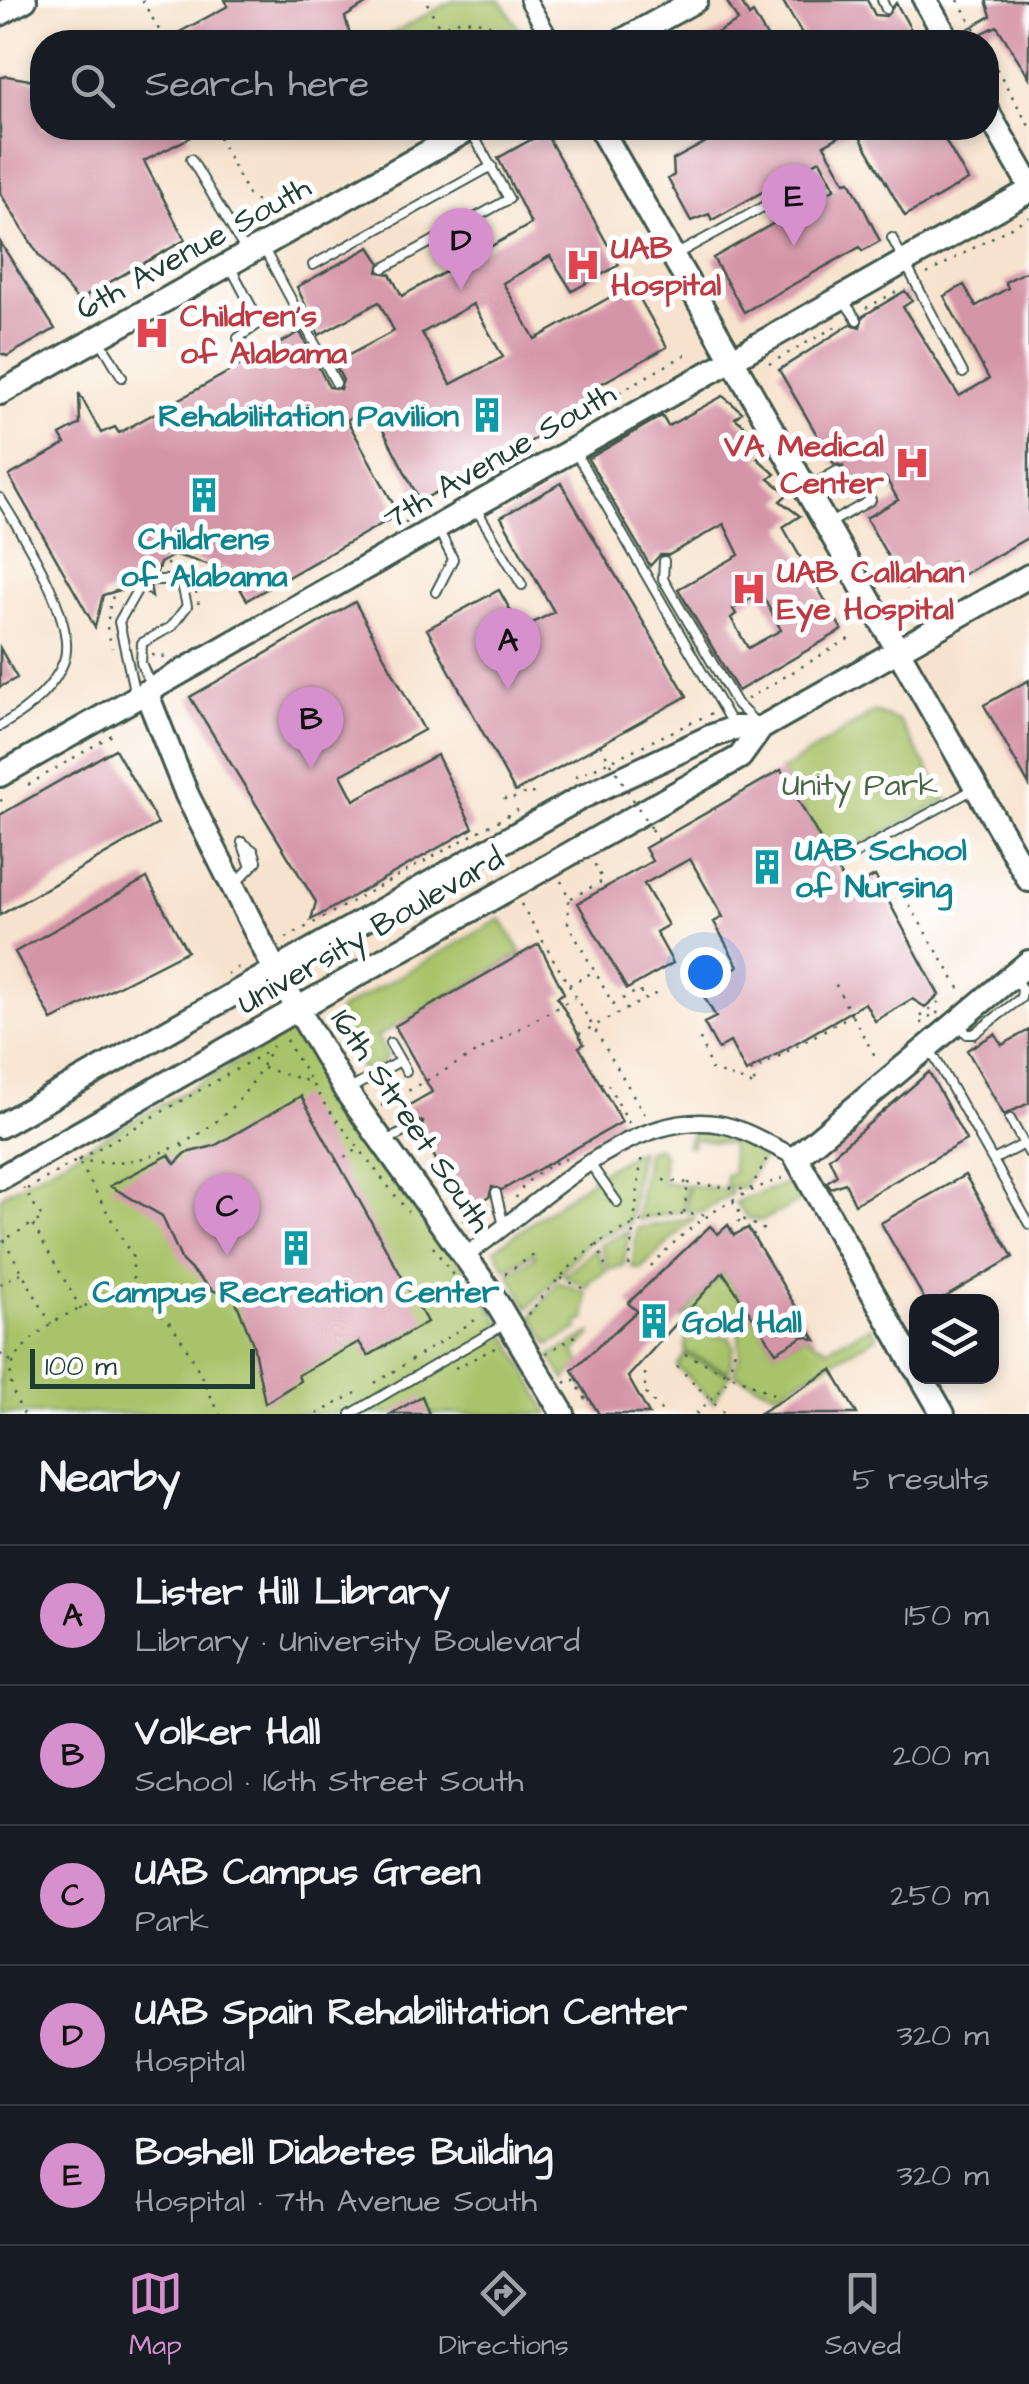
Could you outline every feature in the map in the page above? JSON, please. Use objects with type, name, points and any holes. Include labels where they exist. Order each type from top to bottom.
[{"type":"street","points":[[0,14],[24,0]]},
{"type":"street","points":[[528,0],[545,30]]},
{"type":"street","points":[[641,30],[695,0]]},
{"type":"street","points":[[925,0],[942,30]]},
{"type":"street","points":[[999,133],[1029,187]]},
{"type":"street","name":"6th Avenue South","points":[[0,394],[449,140]]},
{"type":"street","points":[[607,140],[976,788],[1021,848],[1029,880]]},
{"type":"street","name":"7th Avenue South","points":[[4,786],[145,692],[732,358],[851,311],[1029,187]]},
{"type":"street","name":"University Boulevard","points":[[6,1186],[298,1008],[740,758],[761,728],[1027,582]]},
{"type":"street","name":"16th Street South","points":[[145,692],[187,795],[274,970],[346,1091],[466,1255],[519,1319],[563,1414]]},
{"type":"street","name":"University Boulevard","points":[[0,1126],[582,796],[734,728],[761,728]]},
{"type":"street","points":[[796,1157],[929,1047],[948,1016],[1021,969]]},
{"type":"street","points":[[466,1255],[497,1225],[551,1187],[656,1129],[690,1122],[736,1128],[796,1157],[909,1357]]},
{"type":"street","points":[[926,1384],[943,1414]]},
{"type":"lane","points":[[462,225],[510,199],[477,140]]},
{"type":"lane","points":[[190,159],[246,254],[305,312],[336,383]]},
{"type":"lane","points":[[313,266],[492,166]]},
{"type":"lane","points":[[674,256],[774,201]]},
{"type":"lane","points":[[384,268],[442,236]]},
{"type":"lane","points":[[892,238],[963,373]]},
{"type":"lane","points":[[238,338],[260,323],[246,254]]},
{"type":"lane","points":[[98,338],[122,377]]},
{"type":"lane","points":[[574,450],[734,728]]},
{"type":"lane","points":[[806,489],[838,471]]},
{"type":"lane","points":[[826,525],[871,500],[866,490]]},
{"type":"lane","points":[[0,498],[48,584],[64,628],[66,658],[50,687],[0,726]]},
{"type":"lane","points":[[475,507],[522,585]]},
{"type":"lane","points":[[436,592],[453,559],[438,528]]},
{"type":"lane","points":[[664,561],[663,579],[736,703],[761,728]]},
{"type":"lane","points":[[145,692],[142,643],[171,627],[187,606],[181,580],[156,580]]},
{"type":"lane","points":[[136,592],[119,622],[125,663],[145,692]]},
{"type":"lane","points":[[842,862],[976,788]]},
{"type":"lane","points":[[232,887],[251,867]]},
{"type":"lane","points":[[390,1043],[406,1071]]},
{"type":"lane","points":[[929,1047],[1029,1224]]},
{"type":"lane","points":[[346,1091],[400,1060]]},
{"type":"lane","points":[[1010,1119],[1029,1153]]},
{"type":"lane","points":[[382,1142],[416,1126]]},
{"type":"lane","points":[[993,1160],[1024,1144]]},
{"type":"lane","points":[[591,1165],[617,1202]]},
{"type":"lane","points":[[496,1193],[497,1225]]},
{"type":"lane","points":[[351,1414],[519,1319]]},
{"type":"path","points":[[142,0],[159,30]]},
{"type":"path","points":[[958,0],[975,30]]},
{"type":"path","points":[[427,4],[440,28]]},
{"type":"path","points":[[437,30],[478,20],[493,30]]},
{"type":"path","points":[[999,73],[1029,126]]},
{"type":"path","points":[[220,140],[249,198],[271,209]]},
{"type":"path","points":[[769,364],[910,272],[1029,217]]},
{"type":"path","points":[[403,525],[427,501],[692,351]]},
{"type":"path","points":[[146,574],[167,564],[182,569],[200,594],[197,613]]},
{"type":"path","points":[[118,662],[107,630],[111,599],[134,581]]},
{"type":"path","points":[[746,700],[852,638]]},
{"type":"path","points":[[152,646],[152,656],[170,656]]},
{"type":"path","points":[[28,785],[128,725]]},
{"type":"path","points":[[600,745],[658,840]]},
{"type":"path","points":[[0,801],[4,786]]},
{"type":"path","points":[[504,798],[507,801],[530,791],[536,800]]},
{"type":"path","points":[[570,898],[602,881],[594,863]]},
{"type":"path","points":[[561,881],[570,898],[568,924],[613,1004],[639,990],[645,998]]},
{"type":"path","points":[[904,896],[962,994]]},
{"type":"path","points":[[520,904],[645,1116],[644,1124]]},
{"type":"path","points":[[568,986],[594,971]]},
{"type":"path","points":[[835,983],[880,1066]]},
{"type":"path","points":[[579,1034],[659,992]]},
{"type":"path","points":[[381,1106],[575,998]]},
{"type":"path","points":[[939,1001],[948,1016],[936,1011],[922,1024],[918,1019],[939,1001]]},
{"type":"path","points":[[700,1039],[711,1069],[753,1086],[751,1072],[851,1015]]},
{"type":"path","points":[[78,1160],[116,1164],[181,1144],[231,1108],[281,1037],[358,1150],[414,1220]]},
{"type":"path","points":[[6,1186],[27,1189],[271,1048]]},
{"type":"path","points":[[261,1068],[311,1082]]},
{"type":"path","points":[[600,1084],[606,1080],[633,1129]]},
{"type":"path","points":[[181,1144],[186,1153]]},
{"type":"path","points":[[629,1266],[642,1150],[650,1146]]},
{"type":"path","points":[[335,1162],[358,1150]]},
{"type":"path","points":[[651,1266],[707,1215],[750,1190],[790,1176],[768,1157],[750,1190]]},
{"type":"path","points":[[78,1160],[133,1258],[133,1297]]},
{"type":"path","points":[[663,1180],[750,1190]]},
{"type":"path","points":[[684,1215],[688,1183]]},
{"type":"path","points":[[27,1189],[43,1218],[2,1241],[52,1325]]},
{"type":"path","points":[[732,1200],[742,1218],[763,1230],[752,1236]]},
{"type":"path","points":[[519,1319],[596,1243],[634,1225],[684,1215],[707,1215]]},
{"type":"path","points":[[461,1220],[494,1218],[497,1225]]},
{"type":"path","points":[[731,1230],[742,1218]]},
{"type":"path","points":[[32,1224],[80,1310]]},
{"type":"path","points":[[596,1243],[607,1271]]},
{"type":"path","points":[[432,1244],[466,1293]]},
{"type":"path","points":[[506,1274],[536,1254]]},
{"type":"path","points":[[0,1284],[22,1272]]},
{"type":"path","points":[[559,1277],[587,1290]]},
{"type":"path","points":[[24,1414],[13,1396],[14,1362],[21,1347],[52,1325],[116,1294],[133,1297],[160,1311],[220,1414]]},
{"type":"path","points":[[374,1383],[476,1324],[484,1315],[478,1305]]},
{"type":"path","points":[[546,1353],[581,1333]]},
{"type":"path","points":[[696,1414],[713,1402],[730,1375],[737,1344]]},
{"type":"path","points":[[0,1354],[14,1362]]},
{"type":"path","points":[[684,1354],[773,1394]]},
{"type":"path","points":[[678,1366],[725,1414]]},
{"type":"path","points":[[645,1373],[644,1393],[664,1414]]},
{"type":"path","points":[[564,1383],[573,1378],[587,1402],[590,1400]]},
{"type":"path","points":[[317,1414],[356,1393]]},
{"type":"green space","points":[[454,0],[501,0],[520,30],[399,30]]},
{"type":"green space","name":"Unity Park","points":[[874,712],[899,721],[947,800],[832,859],[781,771]]},
{"type":"green space","points":[[501,919],[522,953],[377,1037],[387,1054],[384,1062],[364,1073],[335,1025],[339,1010]]},
{"type":"green space","points":[[297,1028],[496,1315],[549,1414],[0,1414],[0,1196]]},
{"type":"green space","points":[[693,1132],[730,1136],[765,1155],[742,1188],[725,1186],[726,1174],[733,1173],[730,1144],[693,1139],[692,1146],[686,1145]]},
{"type":"green space","points":[[657,1147],[664,1154],[662,1182],[687,1185],[682,1211],[637,1220],[646,1151]]},
{"type":"green space","points":[[639,1150],[630,1223],[587,1243],[528,1308],[509,1273],[535,1257],[534,1252],[506,1269],[495,1249],[604,1170]]},
{"type":"green space","points":[[792,1181],[803,1200],[762,1221],[748,1218],[735,1202]]},
{"type":"green space","points":[[689,1185],[730,1190],[731,1194],[702,1212],[686,1212]]},
{"type":"green space","points":[[694,1218],[640,1269],[632,1267],[637,1228]]},
{"type":"green space","points":[[629,1231],[624,1265],[609,1270],[600,1245]]},
{"type":"green space","points":[[595,1248],[606,1272],[590,1281],[588,1287],[564,1276]]},
{"type":"green space","points":[[723,1272],[776,1351],[804,1336],[828,1348],[871,1326],[877,1337],[776,1393],[734,1374],[740,1352],[738,1325],[726,1328],[722,1318],[710,1323],[701,1309],[681,1319]]},
{"type":"green space","points":[[558,1282],[586,1292],[585,1320],[577,1323],[579,1329],[549,1345],[532,1315]]},
{"type":"green space","points":[[714,1331],[716,1337],[729,1336],[734,1347],[729,1372],[685,1352],[686,1337]]},
{"type":"green space","points":[[593,1332],[574,1353],[581,1363],[565,1380],[550,1356]]},
{"type":"green space","points":[[685,1354],[730,1375],[713,1402],[677,1366]]},
{"type":"building","points":[[225,0],[372,0],[345,17],[349,30],[183,30],[228,6]]},
{"type":"building","points":[[726,0],[740,0],[763,30],[722,30],[738,21]]},
{"type":"building","points":[[782,0],[867,0],[875,15],[886,16],[896,3],[911,30],[800,30]]},
{"type":"building","points":[[986,0],[1029,0],[1029,77],[997,26],[966,30],[991,16]]},
{"type":"building","points":[[0,78],[30,80],[30,140],[185,140],[144,161],[185,240],[87,295],[87,311],[38,254],[0,193]]},
{"type":"building","points":[[531,140],[549,140],[619,265],[572,291],[550,256],[503,283],[535,339],[632,285],[667,347],[588,391],[596,406],[420,501],[371,407],[347,420],[399,514],[247,600],[229,570],[175,555],[160,563],[157,572],[149,577],[152,597],[137,585],[103,595],[95,627],[9,476],[65,444],[60,435],[80,424],[79,393],[101,433],[115,427],[119,433],[300,332],[329,387],[340,389],[343,380],[334,363],[394,331],[379,302],[319,335],[297,287],[370,247],[380,262],[378,272],[390,274],[402,296],[531,224],[498,158]],"holes":[[[473,304],[503,357],[451,384],[422,333]]]},
{"type":"building","points":[[710,140],[833,140],[824,145],[845,182],[850,181],[880,241],[862,251],[860,247],[744,312],[713,258],[776,222],[778,212],[800,200],[804,207],[835,188],[820,160],[712,220],[709,214],[691,221],[668,179],[674,175],[673,160]]},
{"type":"building","points":[[862,140],[945,140],[968,180],[905,216]]},
{"type":"building","points":[[0,242],[55,329],[7,356],[0,353]]},
{"type":"building","points":[[1029,270],[1029,537],[961,576],[953,561],[906,588],[866,518],[898,500],[886,478],[872,486],[862,484],[853,497],[841,477],[843,466],[834,464],[779,370],[851,324],[860,327],[863,316],[905,291],[912,301],[903,307],[959,396],[989,379],[944,296],[964,285],[976,306],[1008,288],[1005,282]]},
{"type":"building","name":"UAB Callahan Eye Hospital","points":[[723,396],[742,412],[735,418],[753,433],[746,438],[764,453],[757,458],[775,474],[769,479],[788,494],[780,501],[800,516],[783,527],[842,630],[738,691],[678,589],[739,555],[724,524],[669,555],[660,555],[650,566],[588,459],[662,416],[668,426]],"holes":[[[761,593],[781,630],[748,648],[731,618],[736,614],[733,609]]]},
{"type":"building","points":[[561,483],[687,696],[515,792],[427,629],[499,590],[521,629],[554,612],[501,517]]},
{"type":"building","points":[[355,602],[424,730],[341,775],[354,800],[437,755],[473,828],[311,920],[316,902],[190,697]]},
{"type":"building","points":[[0,648],[17,678],[0,687]]},
{"type":"building","points":[[1029,680],[1029,785],[984,705]]},
{"type":"building","points":[[115,749],[158,824],[0,915],[0,815]]},
{"type":"building","points":[[781,770],[849,890],[875,876],[939,995],[925,1007],[912,999],[875,1021],[865,1003],[746,1072],[730,1042],[718,1049],[704,1023],[716,1017],[699,988],[738,966],[714,922],[723,917],[690,859],[644,884],[668,925],[656,932],[673,963],[627,989],[578,903],[652,861],[645,848]]},
{"type":"building","points":[[147,878],[187,951],[52,1020],[15,952]]},
{"type":"building","points":[[539,944],[564,993],[557,997],[584,1044],[579,1047],[622,1122],[502,1190],[492,1187],[489,1197],[465,1211],[421,1133],[423,1122],[413,1120],[406,1107],[432,1092],[395,1026]]},
{"type":"building","points":[[1029,1030],[1029,1103],[1004,1115],[967,1050],[995,1034],[1002,1045]]},
{"type":"building","points":[[929,1072],[966,1140],[855,1204],[845,1183],[831,1188],[827,1182],[837,1175],[829,1158]]},
{"type":"building","name":"Campus Recreation Center","points":[[301,1096],[427,1322],[368,1356],[359,1342],[298,1375],[300,1381],[265,1403],[253,1344],[235,1299],[212,1290],[182,1261],[162,1216],[110,1186],[169,1155],[175,1164],[186,1153],[214,1146]]},
{"type":"building","points":[[965,1175],[1013,1257],[951,1294],[921,1294],[881,1223]]},
{"type":"building","name":"Gold Hall","points":[[728,1225],[734,1235],[748,1228],[816,1340],[804,1336],[776,1352],[723,1272],[628,1377],[649,1414],[599,1414],[572,1370],[637,1311],[628,1303],[710,1226],[718,1234]]},
{"type":"building","points":[[832,1370],[857,1414],[758,1414]]},
{"type":"building","points":[[422,1396],[429,1414],[391,1414]]},
{"type":"place","name":"Boshell Diabetes Building","points":[[794,246]]},
{"type":"place","name":"UAB Hospital","points":[[583,265]]},
{"type":"place","name":"UAB Spain Rehabilitation Center","points":[[461,290]]},
{"type":"place","name":"Children's of Alabama","points":[[152,333]]},
{"type":"place","name":"Rehabilitation Pavilion","points":[[487,415]]},
{"type":"place","name":"VA Medical Center","points":[[912,463]]},
{"type":"place","name":"Childrens of Alabama","points":[[204,495]]},
{"type":"place","name":"UAB Callahan Eye Hospital","points":[[749,589]]},
{"type":"place","name":"Lister Hill Library","points":[[508,690]]},
{"type":"place","name":"Volker Hall","points":[[311,769]]},
{"type":"place","name":"UAB School of Nursing","points":[[767,867]]},
{"type":"place","name":"Campus Recreation Center","points":[[296,1248]]},
{"type":"place","name":"UAB Campus Green","points":[[227,1256]]},
{"type":"place","name":"Gold Hall","points":[[654,1321]]}]
